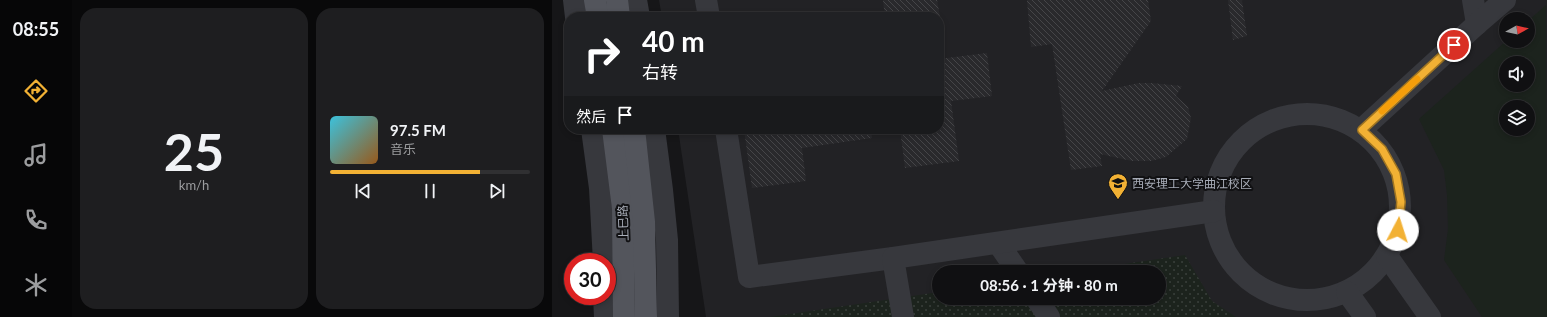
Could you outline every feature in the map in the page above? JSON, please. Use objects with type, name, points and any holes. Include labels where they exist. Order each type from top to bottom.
[{"type":"main road","points":[[595,0],[597,12]]},
{"type":"main road","points":[[617,0],[618,12]]},
{"type":"main road","name":"上巳路","points":[[614,134],[623,208],[624,317]]},
{"type":"main road","name":"上巳路","points":[[635,134],[644,222],[646,317]]},
{"type":"street","points":[[574,0],[575,12]]},
{"type":"street","points":[[636,0],[637,12]]},
{"type":"street","points":[[706,0],[708,12]]},
{"type":"street","points":[[1473,0],[1477,24]]},
{"type":"street","points":[[1362,130],[1505,0]]},
{"type":"street","points":[[1305,112],[1335,116],[1362,130],[1382,149],[1396,174],[1401,202],[1398,230],[1387,256],[1370,277],[1347,292],[1322,300],[1296,300],[1270,293],[1248,280],[1230,260],[1219,237],[1214,211],[1217,181],[1229,154],[1250,132],[1276,117],[1305,112]]},
{"type":"street","points":[[593,134],[601,195],[604,253]]},
{"type":"street","points":[[655,134],[667,240],[668,317]]},
{"type":"street","points":[[727,134],[748,276],[893,258],[1214,211]]},
{"type":"street","points":[[998,243],[1013,265]]},
{"type":"street","points":[[1387,256],[1430,317]]},
{"type":"street","points":[[893,258],[903,317]]},
{"type":"street","points":[[1347,292],[1365,317]]},
{"type":"street","points":[[604,305],[604,317]]},
{"type":"street","points":[[1041,305],[1049,317]]},
{"type":"shaded area","name":"西安理工大学曲江校区","points":[[659,0],[1547,0],[1547,317],[706,317],[679,134],[944,134],[944,12],[661,12]]},
{"type":"shaded area","points":[[1546,5],[1547,317],[1482,317],[1444,260],[1448,229],[1447,195],[1444,170],[1419,119],[1499,47],[1535,48],[1535,15]]},
{"type":"shaded area","points":[[1185,255],[1212,301],[1236,317],[770,317],[932,293],[932,305],[1166,305],[1166,265],[1117,265]]},
{"type":"building","points":[[883,0],[937,0],[939,12],[884,12]]},
{"type":"building","points":[[1027,0],[1148,0],[1151,21],[1102,91],[1139,83],[1182,86],[1176,96],[1188,107],[1191,118],[1187,139],[1166,157],[1151,161],[1132,161],[1100,154],[1102,166],[1071,170],[1052,44],[1031,47]]},
{"type":"building","points":[[1228,0],[1242,0],[1247,36],[1233,40]]},
{"type":"building","points":[[987,53],[992,96],[951,101],[959,161],[905,168],[901,134],[944,134],[944,58]]},
{"type":"building","points":[[745,134],[872,134],[872,138],[802,148],[806,181],[752,188]]},
{"type":"slow traffic","points":[[1382,111],[1417,79]]},
{"type":"place","name":"西安理工大学曲江校区","points":[[1118,200]]},
{"type":"route","points":[[1398,230],[1401,202],[1396,174],[1382,149],[1362,130],[1454,45]]}]
